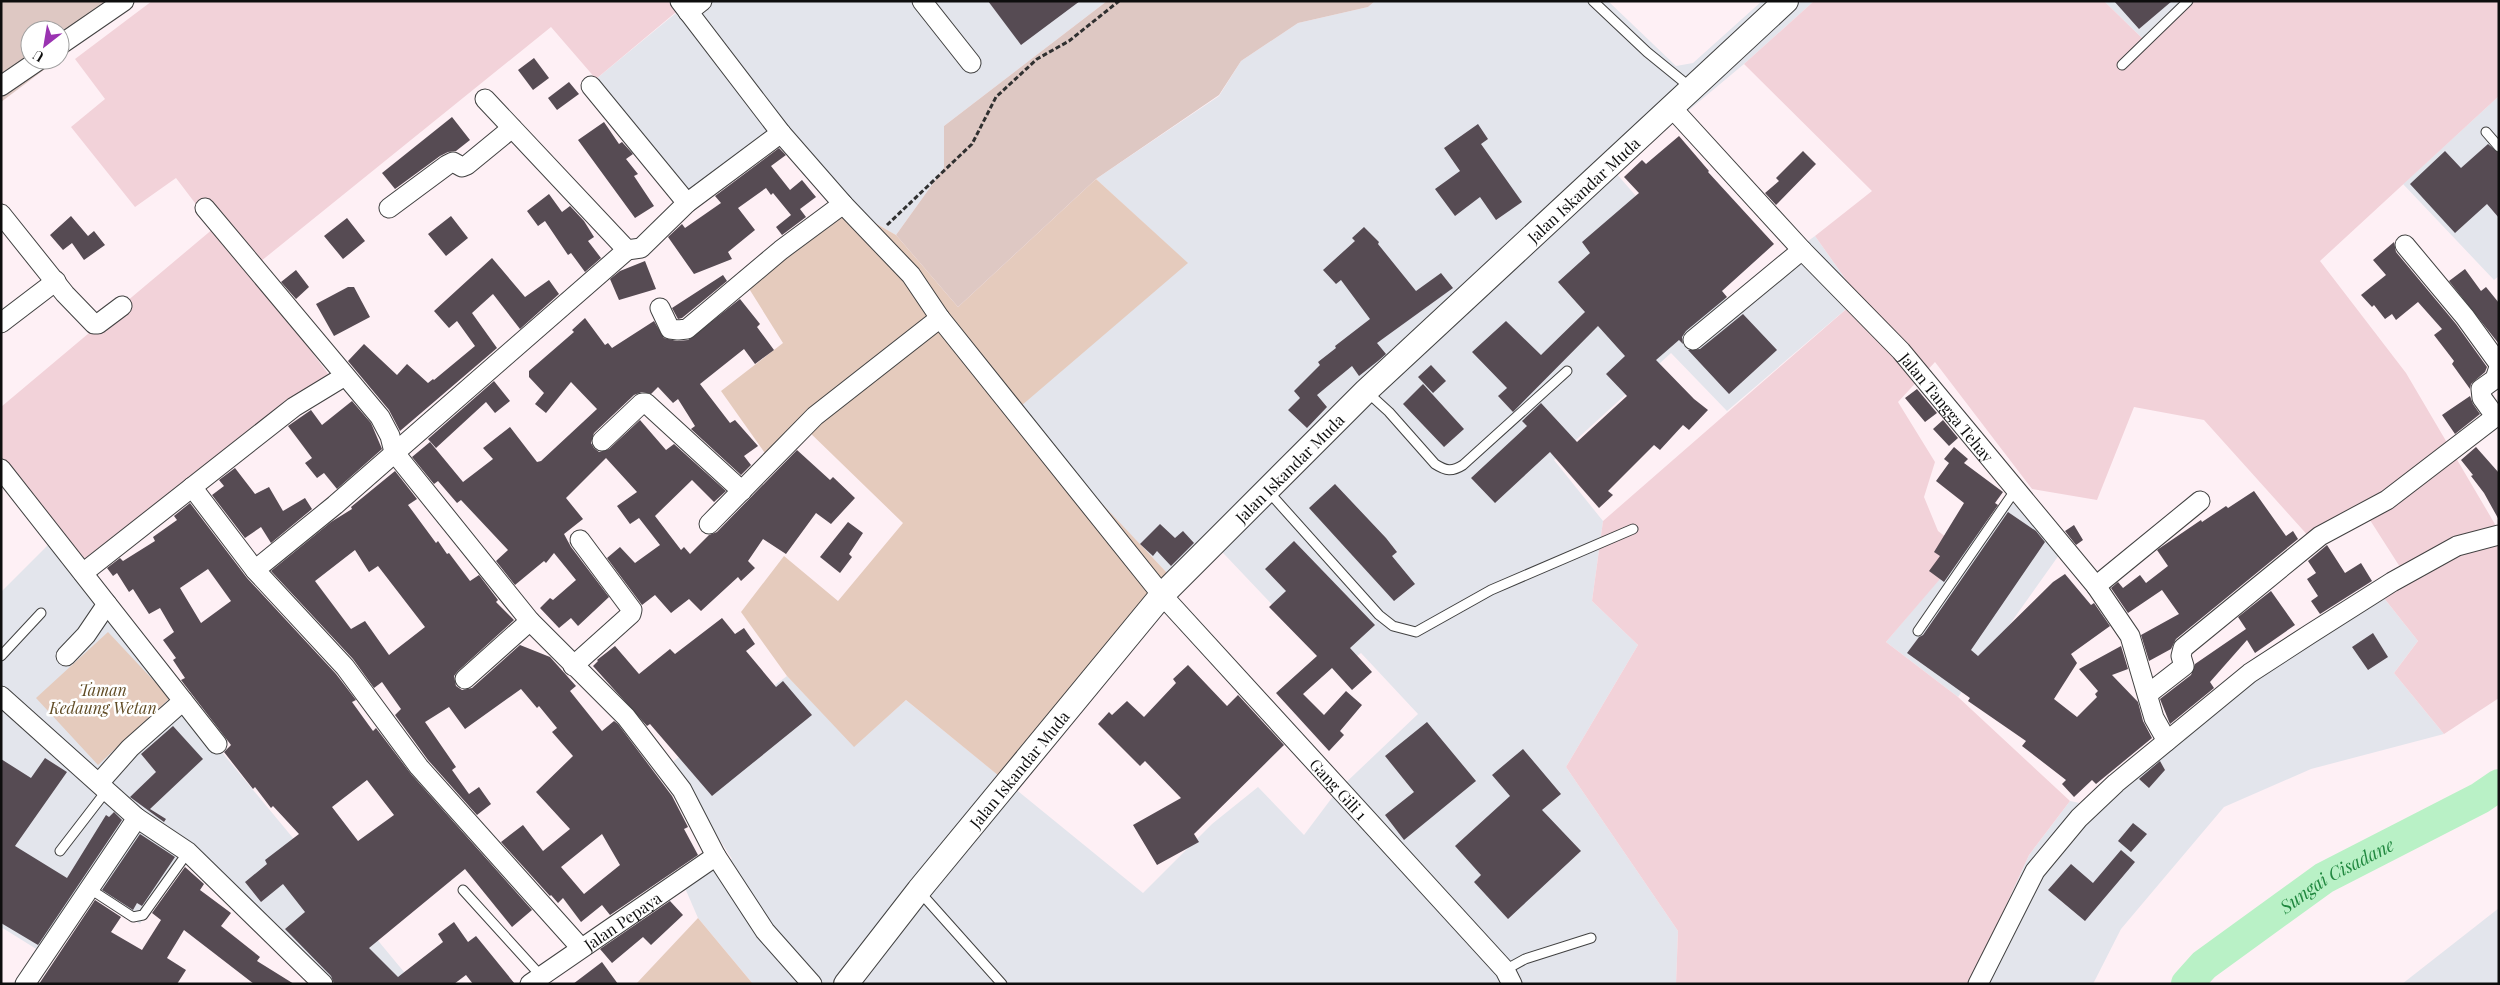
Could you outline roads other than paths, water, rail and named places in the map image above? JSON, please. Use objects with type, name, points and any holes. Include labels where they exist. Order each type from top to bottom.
[{"type":"street","points":[[70,38],[124,1]]},
{"type":"street","points":[[922,1],[971,63]]},
{"type":"street","name":"Jalan Iskandar Muda","points":[[846,984],[919,890],[1162,595],[1366,391],[1673,109],[1786,1]]},
{"type":"street","name":"Gang Gili 1","points":[[690,5],[781,133],[843,204],[876,236],[911,275],[940,318],[1162,595],[1509,977]]},
{"type":"street","points":[[1,86],[24,70]]},
{"type":"street","points":[[590,86],[687,203]]},
{"type":"street","points":[[485,99],[627,250]]},
{"type":"street","name":"Jalan Tangga Tehay","points":[[1673,109],[1802,250],[1901,351],[2096,586],[2130,636],[2154,718],[2167,741]]},
{"type":"street","points":[[389,208],[452,162],[464,168],[512,128]]},
{"type":"street","points":[[255,570],[627,250],[641,248],[687,203],[781,133]]},
{"type":"street","points":[[660,308],[670,329],[687,329],[781,250],[843,204]]},
{"type":"street","points":[[205,208],[380,417],[390,436],[394,452],[530,622],[626,716],[682,790],[716,856],[765,931],[812,984]]},
{"type":"street","points":[[1,214],[94,324],[103,321],[122,306]]},
{"type":"street","points":[[2148,694],[2184,666],[2181,656],[2183,648],[2255,591],[2284,563],[2320,536],[2387,500],[2497,415],[2482,398],[2481,389],[2495,380],[2499,366],[2465,317],[2405,245]]},
{"type":"street","points":[[1693,340],[1802,250]]},
{"type":"street","points":[[1,323],[56,280]]},
{"type":"street","points":[[709,524],[815,416],[940,318]]},
{"type":"street","points":[[83,573],[294,407],[345,376]]},
{"type":"street","points":[[602,441],[642,403],[646,403],[742,491]]},
{"type":"street","points":[[1,470],[217,744]]},
{"type":"street","points":[[192,487],[255,570],[346,667],[419,767],[581,948]]},
{"type":"street","points":[[2096,586],[2200,500]]},
{"type":"street","points":[[1978,984],[2035,872],[2079,818],[2167,741],[2250,674],[2392,582],[2457,546],[2499,535]]},
{"type":"street","points":[[573,666],[631,614],[632,610],[580,540]]},
{"type":"street","points":[[66,656],[90,630],[107,604]]},
{"type":"street","points":[[464,679],[530,622]]},
{"type":"street","points":[[1,696],[137,818],[188,852],[324,984]]},
{"type":"street","points":[[103,787],[130,748],[183,701]]},
{"type":"street","points":[[25,984],[137,818]]},
{"type":"street","name":"Jalan Pepaya","points":[[535,980],[716,856]]},
{"type":"lane","points":[[1593,1],[1647,52],[1693,89]]},
{"type":"lane","points":[[2122,65],[2188,1]]},
{"type":"lane","points":[[2486,132],[2499,147]]},
{"type":"lane","points":[[1366,391],[1389,412],[1435,464],[1445,470],[1454,471],[1567,371]]},
{"type":"lane","points":[[1918,631],[2016,488]]},
{"type":"lane","points":[[1267,490],[1379,615],[1393,626],[1416,632],[1491,590],[1633,529]]},
{"type":"lane","points":[[1,656],[41,613]]},
{"type":"lane","points":[[60,851],[103,787]]},
{"type":"lane","points":[[90,889],[133,917],[138,918],[143,915],[188,852]]},
{"type":"lane","points":[[463,890],[535,980]]},
{"type":"lane","points":[[919,890],[1002,984]]},
{"type":"lane","points":[[1509,977],[1525,959],[1591,938]]},
{"type":"waterway","name":"Sungai Cisadane","points":[[2187,984],[2204,965],[2324,878],[2480,798],[2499,785]]},
{"type":"park label","name":"Taman Kedaung Wetan","points":[[103,698]]}]
